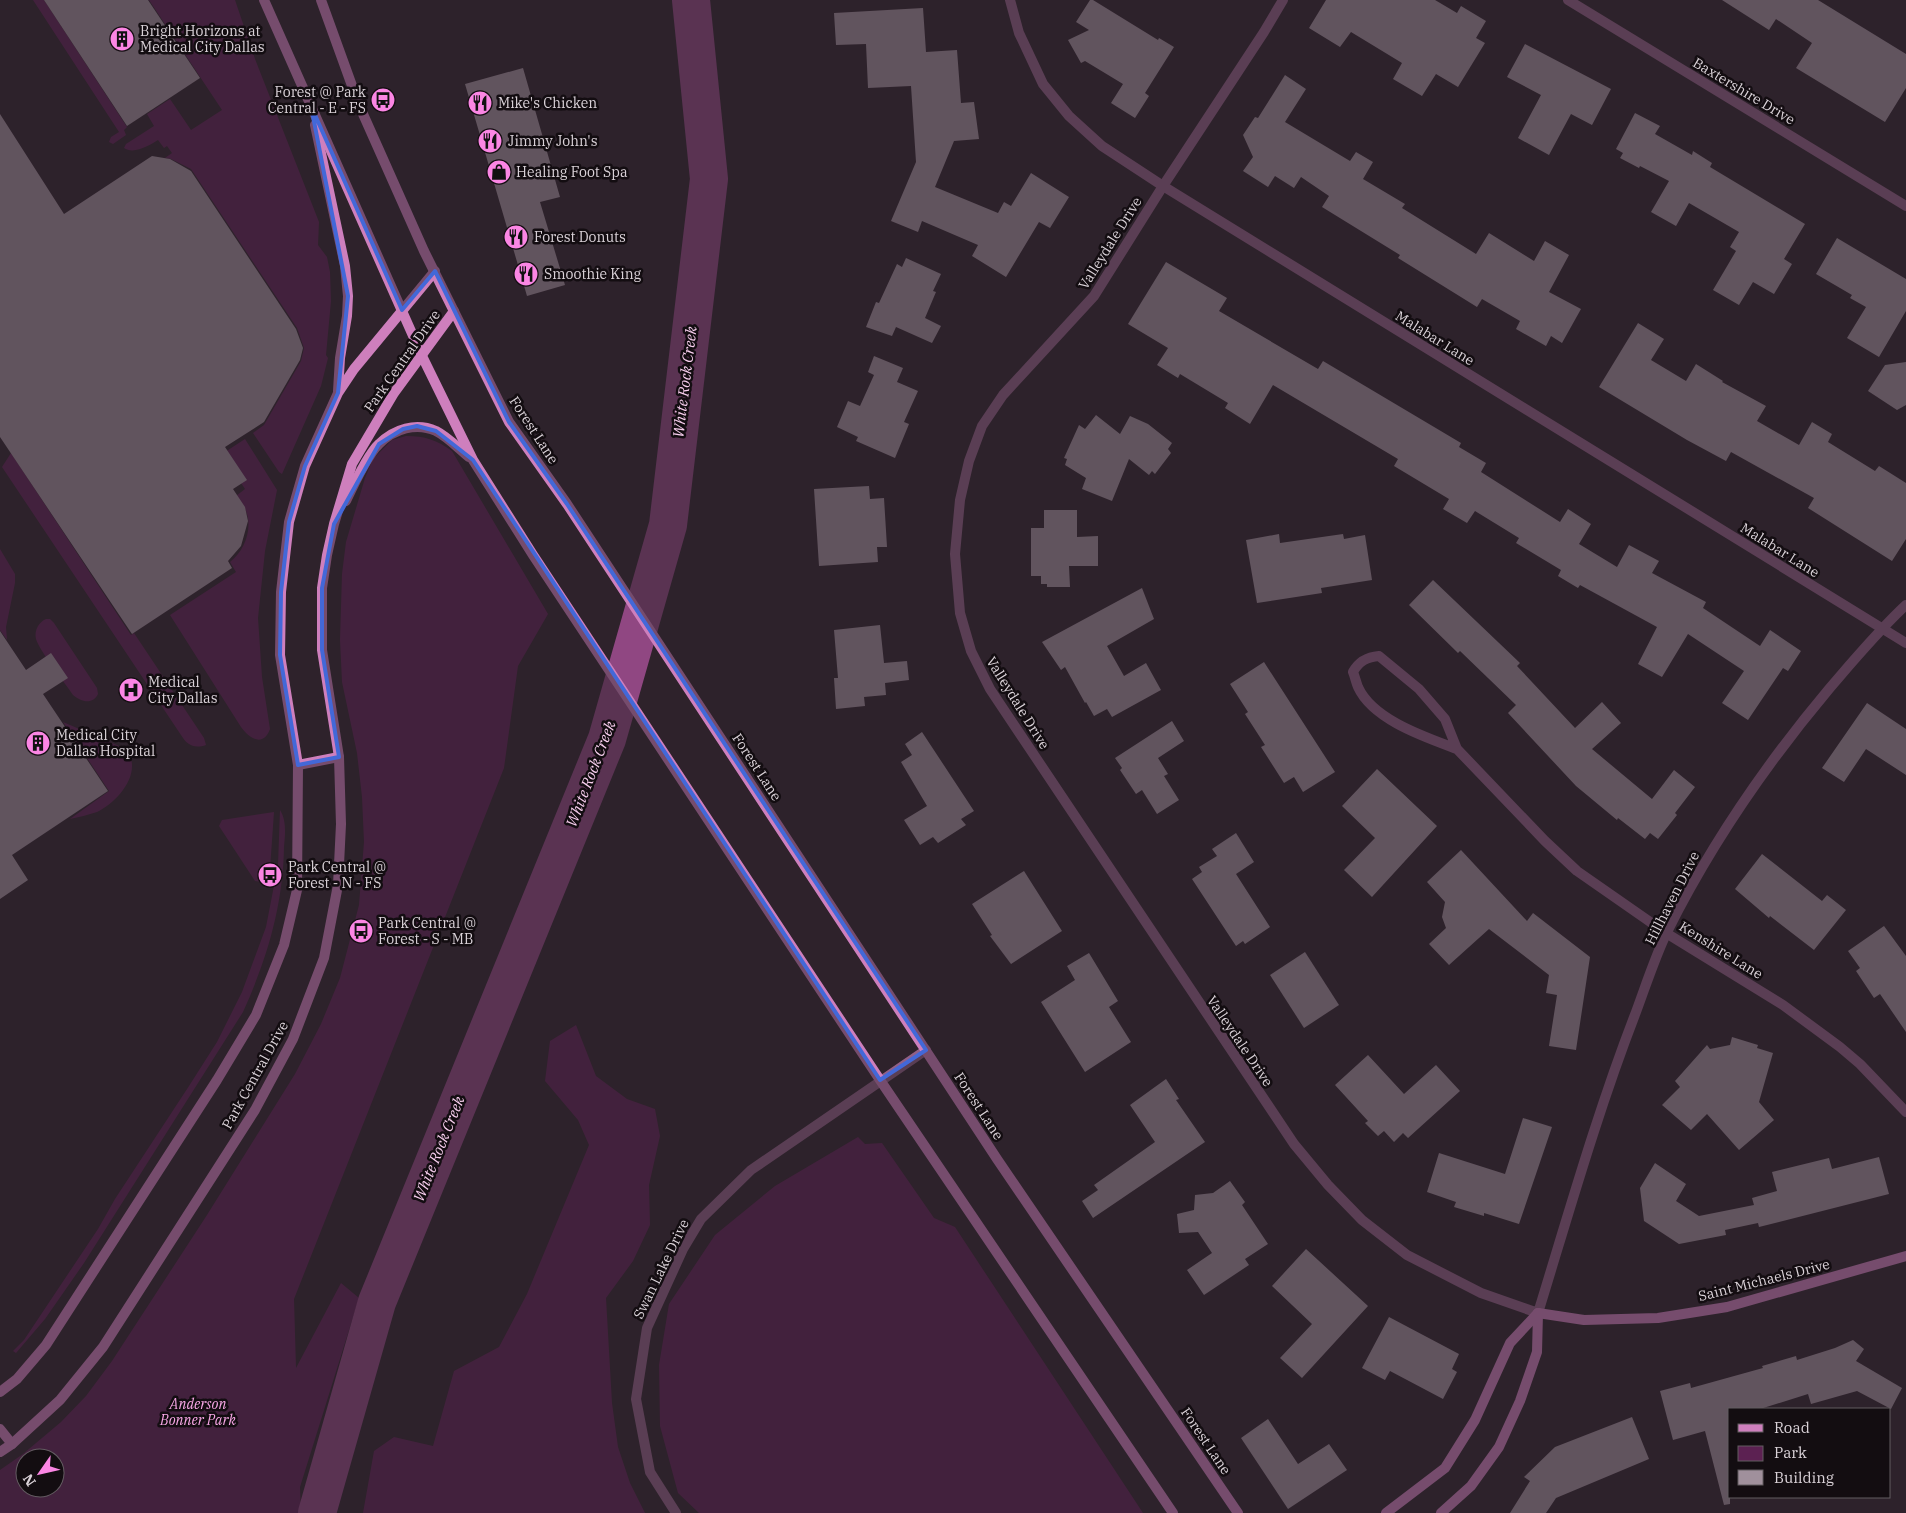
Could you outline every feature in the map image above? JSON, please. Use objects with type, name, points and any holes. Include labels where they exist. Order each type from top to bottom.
[{"type":"main road","points":[[264,0],[422,356],[473,460],[533,555],[880,1080],[1173,1513]]},
{"type":"main road","name":"Forest Lane","points":[[321,0],[359,105],[424,251],[509,422],[567,504],[716,729],[997,1159],[1238,1513]]},
{"type":"main road","points":[[311,106],[345,266],[348,296],[347,316],[340,358],[338,393]]},
{"type":"main road","name":"Park Central Drive","points":[[0,1392],[17,1379],[46,1345],[217,1080],[256,1015],[284,945],[297,890],[298,765],[280,655],[281,592],[289,522],[305,466],[338,393],[354,369],[435,271]]},
{"type":"main road","name":"Park Central Drive","points":[[0,1452],[12,1444],[60,1400],[103,1347],[255,1110],[293,1039],[324,958],[338,885],[342,824],[339,756],[322,650],[322,588],[334,524],[352,464],[394,392],[454,311]]},
{"type":"main road","points":[[334,524],[358,478],[379,444],[403,429],[417,426],[436,431],[473,460]]},
{"type":"main road","points":[[298,765],[339,756]]},
{"type":"main road","name":"Saint Michaels Drive","points":[[1538,1313],[1584,1320],[1658,1318],[1727,1307],[1906,1256]]},
{"type":"main road","name":"Hillhaven Drive","points":[[1386,1513],[1445,1468],[1475,1420],[1510,1343],[1538,1313]]},
{"type":"main road","name":"Hillhaven Drive","points":[[1441,1513],[1470,1486],[1499,1447],[1520,1401],[1537,1352],[1538,1313]]},
{"type":"main road","points":[[0,1429],[12,1444]]},
{"type":"street","name":"Malabar Lane","points":[[1010,0],[1019,33],[1043,84],[1069,116],[1102,146],[1163,186],[1906,643]]},
{"type":"street","name":"Valleydale Drive","points":[[1283,0],[1094,296],[1003,395],[982,426],[969,461],[960,500],[955,554],[960,613],[971,651],[996,697],[1246,1075],[1294,1144],[1362,1220],[1407,1255],[1481,1293],[1538,1313]]},
{"type":"street","name":"Baxtershire Drive","points":[[1568,0],[1906,206]]},
{"type":"street","name":"Hillhaven Drive","points":[[1538,1313],[1613,1076],[1666,933],[1719,838],[1763,772],[1805,718],[1881,628],[1906,605]]},
{"type":"street","name":"Kenshire Lane","points":[[1456,749],[1404,728],[1371,704],[1358,688],[1353,672],[1356,666],[1367,657],[1379,656],[1419,689],[1445,719],[1456,749],[1545,841],[1577,871],[1666,933],[1783,1005],[1826,1036],[1864,1069],[1906,1112]]},
{"type":"street","name":"Swan Lake Drive","points":[[676,1513],[650,1472],[636,1399],[648,1328],[682,1250],[701,1219],[751,1170],[926,1050]]},
{"type":"highlighted area","points":[[311,106],[402,310],[435,271],[509,422],[567,504],[926,1050],[880,1080],[473,460],[436,431],[417,426],[403,429],[379,444],[334,524],[322,588],[322,650],[339,757],[298,765],[280,655],[281,592],[289,522],[305,466],[338,393],[348,296]]},
{"type":"green space","points":[[33,0],[44,0],[127,127],[124,130],[126,135],[113,144],[109,142],[111,137],[119,132]]},
{"type":"green space","points":[[149,0],[235,0],[255,59],[319,222],[318,245],[327,257],[330,272],[331,301],[326,355],[328,358],[321,386],[282,474],[253,433],[264,425],[301,361],[304,348],[297,328],[191,169],[165,158],[172,153],[167,146],[164,148],[158,140],[137,150],[124,148],[126,144],[154,126],[147,114],[170,99],[191,130],[222,110]]},
{"type":"green space","name":"Anderson Bonner Park","points":[[406,436],[436,441],[452,451],[548,614],[518,666],[504,768],[294,1299],[296,1368],[341,1283],[359,1298],[300,1487],[301,1513],[0,1513],[0,1470],[15,1460],[15,1498],[65,1498],[65,1448],[30,1448],[61,1422],[86,1396],[112,1361],[207,1215],[295,1074],[321,1024],[340,978],[359,905],[364,842],[362,797],[357,753],[342,682],[340,640],[342,574],[346,542],[365,478],[373,459],[392,440]]},
{"type":"green space","points":[[245,439],[277,490],[265,551],[258,618],[262,677],[270,729],[267,735],[260,740],[248,735],[241,727],[170,615],[236,572],[230,562],[246,540],[248,520],[246,511],[236,496],[245,489],[222,454]]},
{"type":"green space","points":[[11,453],[131,635],[134,633],[204,738],[206,745],[194,746],[188,744],[183,738],[2,467]]},
{"type":"green space","points":[[0,549],[15,574],[15,583],[6,627],[7,640],[0,630]]},
{"type":"green space","points":[[46,619],[50,619],[54,623],[97,688],[98,694],[93,700],[83,701],[73,695],[42,651],[36,639],[36,630],[39,624]]},
{"type":"green space","points":[[63,722],[126,749],[131,758],[132,767],[126,785],[113,801],[97,812],[70,819],[109,791]]},
{"type":"green space","points":[[280,810],[285,823],[281,890],[266,952],[243,1012],[84,1263],[45,1319],[16,1353],[13,1351],[24,1340],[98,1229],[115,1199],[217,1042],[242,992],[266,927],[278,865]]},
{"type":"green space","points":[[274,812],[269,883],[255,881],[219,826],[222,820]]},
{"type":"green space","points":[[576,1025],[596,1076],[627,1099],[655,1109],[660,1136],[649,1185],[650,1225],[633,1261],[606,1298],[612,1403],[618,1447],[630,1483],[645,1513],[363,1513],[374,1451],[394,1437],[433,1446],[454,1371],[499,1347],[527,1294],[589,1145],[578,1120],[545,1081],[550,1041]]},
{"type":"green space","points":[[858,1137],[865,1144],[882,1143],[934,1218],[955,1227],[1143,1513],[699,1513],[678,1493],[660,1426],[659,1365],[669,1304],[715,1235],[775,1186]]},
{"type":"building","name":"Bright Horizons at Medical City Dallas","points":[[44,0],[148,0],[200,78],[127,126]]},
{"type":"building","points":[[1090,0],[1093,0],[1158,40],[1159,38],[1174,47],[1145,93],[1149,96],[1135,118],[1111,103],[1123,84],[1085,61],[1081,63],[1068,40],[1089,30],[1076,22]]},
{"type":"building","points":[[1326,0],[1435,0],[1457,13],[1461,6],[1486,21],[1476,38],[1485,43],[1458,87],[1436,74],[1422,96],[1393,79],[1402,63],[1351,32],[1340,47],[1309,28]]},
{"type":"building","points":[[1722,0],[1818,0],[1906,54],[1906,88],[1885,122],[1796,68],[1812,43],[1776,19],[1769,30]]},
{"type":"building","points":[[923,8],[926,52],[957,50],[961,103],[974,102],[979,139],[954,141],[935,187],[998,213],[1004,202],[1011,206],[1031,173],[1069,197],[1050,228],[1039,222],[1006,277],[972,256],[978,245],[922,221],[918,232],[891,221],[916,162],[911,86],[868,88],[866,44],[836,45],[834,13]]},
{"type":"building","points":[[1525,44],[1611,89],[1592,125],[1571,114],[1549,155],[1518,138],[1541,95],[1507,77]]},
{"type":"building","points":[[523,68],[560,197],[540,202],[565,285],[527,296],[465,84]]},
{"type":"building","points":[[1285,75],[1306,89],[1285,122],[1350,161],[1356,152],[1373,162],[1363,179],[1405,204],[1402,208],[1476,254],[1489,233],[1534,261],[1545,241],[1569,255],[1549,292],[1581,309],[1562,343],[1551,336],[1546,346],[1516,329],[1520,321],[1482,299],[1477,307],[1398,258],[1400,255],[1322,207],[1329,196],[1301,177],[1294,188],[1275,176],[1268,187],[1243,171],[1253,157],[1243,135],[1255,117],[1258,118]]},
{"type":"building","points":[[1635,113],[1660,126],[1655,134],[1692,155],[1693,151],[1712,163],[1710,167],[1805,224],[1784,259],[1792,264],[1774,294],[1753,282],[1739,305],[1713,290],[1736,251],[1730,247],[1739,232],[1689,203],[1676,226],[1651,212],[1669,181],[1620,158],[1623,153],[1616,149]]},
{"type":"building","points":[[0,114],[64,214],[152,156],[170,159],[191,171],[296,329],[303,348],[300,360],[264,422],[225,447],[247,480],[233,489],[245,507],[248,521],[241,546],[228,561],[232,568],[132,634],[0,437]]},
{"type":"building","points":[[1837,238],[1906,279],[1906,311],[1879,357],[1847,338],[1866,307],[1850,298],[1852,295],[1816,274]]},
{"type":"building","points":[[906,258],[941,274],[933,291],[936,292],[925,318],[941,326],[932,343],[896,327],[892,336],[866,327],[876,302],[879,303],[897,264],[902,267]]},
{"type":"building","points":[[1166,262],[1227,298],[1219,311],[1318,369],[1323,361],[1461,443],[1459,447],[1486,463],[1481,472],[1560,522],[1568,509],[1591,524],[1579,544],[1617,567],[1629,545],[1659,561],[1652,573],[1706,602],[1703,608],[1760,646],[1770,630],[1801,651],[1788,671],[1783,668],[1748,720],[1722,703],[1744,671],[1688,634],[1662,677],[1638,664],[1657,627],[1580,585],[1578,588],[1558,576],[1561,570],[1516,543],[1519,538],[1475,511],[1467,523],[1443,509],[1449,499],[1394,466],[1398,459],[1273,385],[1250,424],[1225,408],[1228,403],[1180,374],[1178,378],[1157,365],[1168,348],[1128,324]]},
{"type":"building","points":[[1638,323],[1664,339],[1651,360],[1686,381],[1696,364],[1722,382],[1766,406],[1757,421],[1799,445],[1812,422],[1832,434],[1828,442],[1875,471],[1879,466],[1906,483],[1906,539],[1892,561],[1808,508],[1814,498],[1731,452],[1726,461],[1599,387]]},
{"type":"building","points":[[874,356],[903,368],[897,382],[918,391],[904,422],[909,424],[895,458],[856,441],[858,437],[837,427],[848,401],[860,406],[874,375],[868,372]]},
{"type":"building","points":[[1906,362],[1906,405],[1897,410],[1868,391],[1885,365]]},
{"type":"building","points":[[1096,415],[1120,434],[1130,416],[1148,424],[1172,443],[1168,449],[1171,453],[1155,474],[1152,471],[1149,475],[1129,459],[1112,501],[1082,489],[1086,478],[1065,465],[1067,459],[1064,458],[1079,425],[1085,429]]},
{"type":"building","points":[[869,486],[870,499],[884,498],[887,547],[877,547],[878,562],[819,566],[814,489]]},
{"type":"building","points":[[1044,510],[1077,510],[1077,537],[1098,536],[1098,566],[1069,566],[1070,587],[1047,587],[1047,584],[1041,584],[1041,576],[1031,576],[1031,528],[1044,528]]},
{"type":"building","points":[[1279,534],[1280,543],[1343,534],[1344,539],[1365,535],[1372,580],[1321,588],[1322,593],[1257,603],[1246,540]]},
{"type":"building","points":[[1433,580],[1520,663],[1517,666],[1575,728],[1602,702],[1621,723],[1592,749],[1652,799],[1674,770],[1695,787],[1675,813],[1677,815],[1658,839],[1650,833],[1645,839],[1618,818],[1617,820],[1576,786],[1508,713],[1516,705],[1460,651],[1458,653],[1409,605]]},
{"type":"building","points":[[1142,588],[1154,619],[1107,646],[1124,676],[1146,663],[1161,690],[1112,717],[1107,709],[1094,716],[1065,667],[1061,670],[1042,642]]},
{"type":"building","points":[[880,625],[884,663],[907,661],[909,680],[885,683],[886,695],[864,697],[865,706],[836,709],[834,678],[838,678],[834,630]]},
{"type":"building","name":"Medical City Dallas Hospital","points":[[0,631],[26,670],[51,653],[68,678],[43,694],[108,791],[12,855],[28,880],[0,899]]},
{"type":"building","points":[[1264,662],[1335,772],[1303,792],[1294,777],[1284,783],[1261,747],[1265,745],[1245,714],[1248,712],[1230,684]]},
{"type":"building","points":[[1867,703],[1906,729],[1906,775],[1866,749],[1844,782],[1822,768]]},
{"type":"building","points":[[1172,721],[1184,741],[1158,758],[1168,774],[1164,776],[1179,800],[1157,814],[1142,790],[1136,794],[1120,770],[1122,768],[1115,758]]},
{"type":"building","points":[[922,732],[974,811],[961,819],[966,825],[938,843],[933,837],[920,845],[904,820],[927,806],[901,762],[912,755],[905,744]]},
{"type":"building","points":[[1377,769],[1437,826],[1372,897],[1344,870],[1375,838],[1342,806]]},
{"type":"building","points":[[1236,833],[1254,862],[1236,874],[1270,927],[1245,944],[1243,941],[1236,946],[1192,879],[1202,872],[1199,867],[1217,856],[1212,849]]},
{"type":"building","points":[[1461,850],[1527,921],[1533,913],[1590,957],[1576,1050],[1549,1046],[1557,995],[1546,993],[1549,975],[1489,929],[1449,965],[1429,944],[1446,928],[1442,917],[1445,902],[1427,882]]},
{"type":"building","points":[[1762,854],[1822,901],[1827,895],[1846,910],[1814,950],[1770,916],[1769,918],[1735,889]]},
{"type":"building","points":[[1024,871],[1062,931],[1011,964],[990,936],[992,935],[972,904]]},
{"type":"building","points":[[1884,926],[1906,956],[1906,1032],[1880,994],[1874,998],[1856,971],[1860,968],[1848,951]]},
{"type":"building","points":[[1305,952],[1339,1005],[1304,1028],[1270,975]]},
{"type":"building","points":[[1089,953],[1118,1001],[1109,1007],[1131,1042],[1085,1072],[1041,1002],[1075,980],[1067,966]]},
{"type":"building","points":[[1732,1037],[1758,1045],[1757,1048],[1773,1053],[1759,1102],[1774,1120],[1739,1150],[1707,1114],[1691,1130],[1662,1105],[1680,1087],[1675,1081],[1707,1045],[1710,1049],[1730,1045]]},
{"type":"building","points":[[1368,1055],[1404,1094],[1436,1065],[1460,1091],[1408,1138],[1403,1133],[1394,1142],[1384,1131],[1378,1136],[1365,1123],[1368,1121],[1335,1085]]},
{"type":"building","points":[[1166,1079],[1179,1099],[1176,1100],[1205,1142],[1093,1218],[1082,1201],[1098,1190],[1094,1185],[1155,1142],[1130,1105]]},
{"type":"building","points":[[1523,1118],[1552,1127],[1519,1224],[1484,1213],[1484,1216],[1454,1207],[1456,1202],[1427,1192],[1439,1153],[1505,1174]]},
{"type":"building","points":[[1879,1157],[1889,1194],[1759,1227],[1758,1223],[1725,1230],[1726,1235],[1679,1244],[1644,1221],[1640,1188],[1655,1163],[1686,1184],[1676,1201],[1699,1216],[1754,1205],[1752,1198],[1777,1191],[1772,1172],[1829,1158],[1832,1169]]},
{"type":"building","points":[[1230,1181],[1245,1202],[1242,1205],[1268,1244],[1245,1259],[1249,1265],[1204,1295],[1187,1270],[1212,1253],[1198,1232],[1179,1233],[1177,1214],[1194,1210],[1195,1195],[1213,1193]]},
{"type":"building","points":[[1306,1249],[1368,1306],[1302,1378],[1280,1358],[1312,1324],[1272,1286]]},
{"type":"building","points":[[1389,1317],[1459,1354],[1452,1369],[1457,1372],[1443,1399],[1390,1371],[1385,1380],[1362,1368]]},
{"type":"building","points":[[1853,1340],[1864,1349],[1856,1361],[1902,1388],[1891,1409],[1857,1391],[1811,1404],[1808,1394],[1763,1408],[1728,1408],[1728,1498],[1730,1498],[1730,1504],[1724,1505],[1705,1431],[1673,1440],[1660,1391],[1690,1383],[1691,1388],[1763,1368],[1762,1366],[1796,1356],[1797,1360]]},
{"type":"building","points":[[1632,1417],[1649,1459],[1556,1498],[1546,1513],[1510,1513],[1530,1481],[1524,1477],[1555,1447]]},
{"type":"building","points":[[1268,1419],[1298,1464],[1329,1444],[1347,1470],[1288,1509],[1241,1438]]},
{"type":"waterway","name":"White Rock Creek","points":[[317,1513],[377,1302],[607,739],[668,525],[709,179],[691,0]]},
{"type":"place","name":"Bright Horizons at Medical City Dallas","points":[[122,39]]},
{"type":"place","name":"Forest @ Park Central - E - FS","points":[[383,100]]},
{"type":"place","name":"Mike's Chicken","points":[[480,103]]},
{"type":"place","name":"Jimmy John's","points":[[490,141]]},
{"type":"place","name":"Healing Foot Spa","points":[[499,172]]},
{"type":"place","name":"Forest Donuts","points":[[516,237]]},
{"type":"place","name":"Smoothie King","points":[[526,274]]},
{"type":"place","name":"Medical City Dallas","points":[[131,690]]},
{"type":"place","name":"Medical City Dallas Hospital","points":[[38,743]]},
{"type":"place","name":"Park Central @ Forest - N - FS","points":[[270,875]]},
{"type":"place","name":"Park Central @ Forest - S - MB","points":[[361,931]]}]
